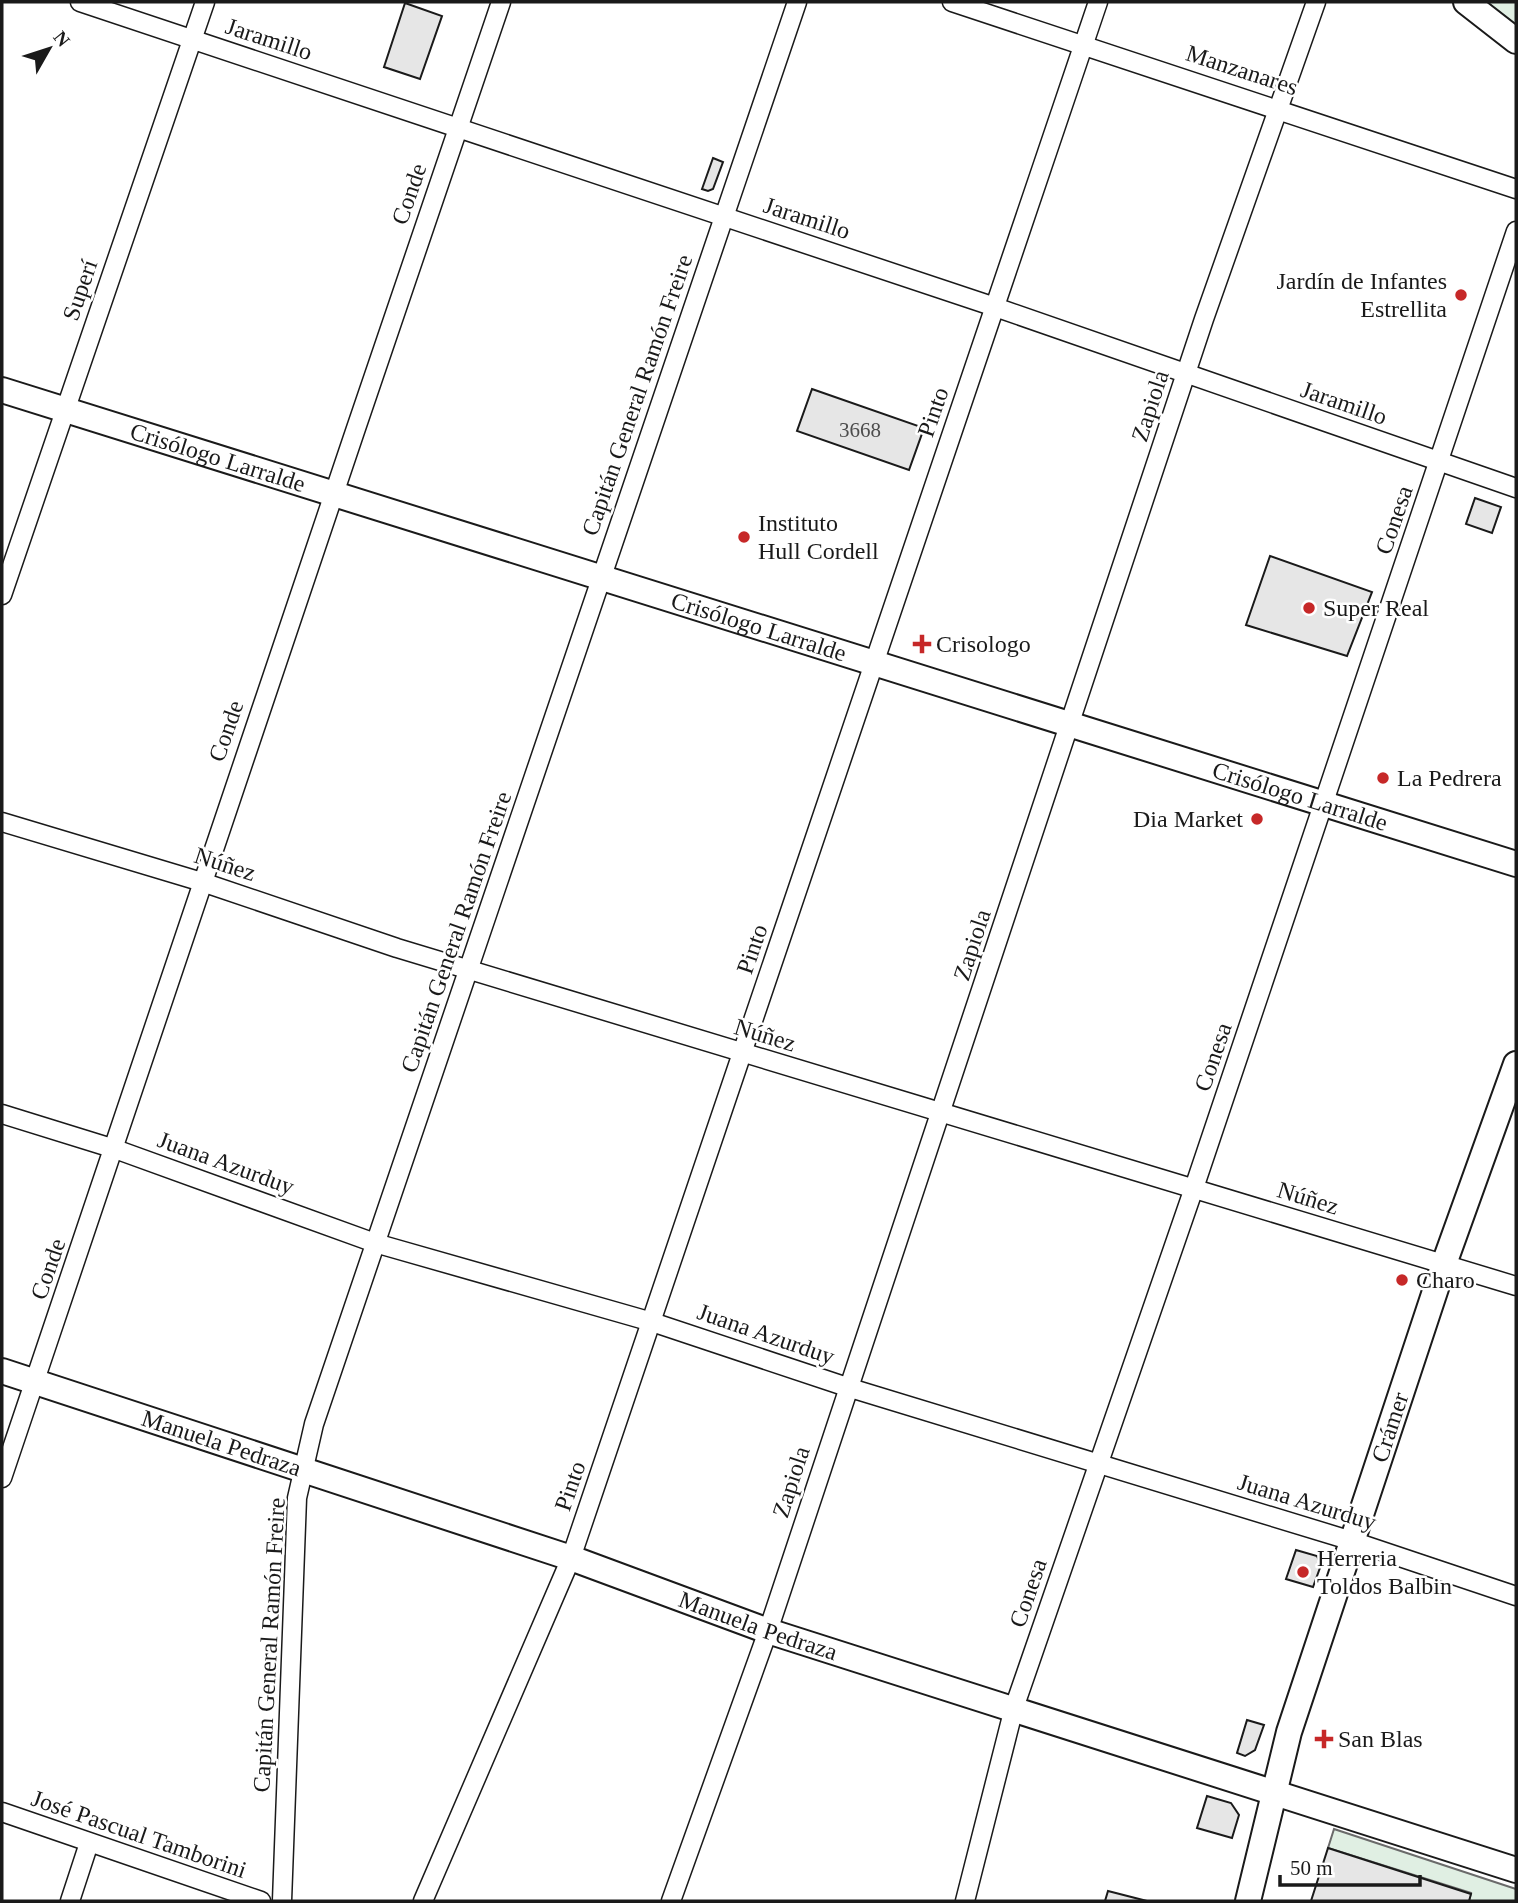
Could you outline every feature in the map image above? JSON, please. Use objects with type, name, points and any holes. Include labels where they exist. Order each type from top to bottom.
[{"type":"street","name":"Jaramillo","points":[[80,2],[995,307],[1516,488]]},
{"type":"street","name":"Superí","points":[[2,595],[205,2]]},
{"type":"street","name":"Conde","points":[[2,1478],[115,1149],[333,494],[502,2]]},
{"type":"street","name":"Capitán General Ramón Freire","points":[[282,1901],[297,1498],[321,1404],[797,2]]},
{"type":"street","name":"Manzanares","points":[[953,2],[1278,107],[1516,188]]},
{"type":"street","name":"Pinto","points":[[423,1901],[571,1558],[1098,2]]},
{"type":"street","name":"Zapiola","points":[[671,1901],[768,1631],[847,1387],[942,1114],[1069,724],[1316,2]]},
{"type":"street","points":[[1466,2],[1516,41]]},
{"type":"street","name":"Conesa","points":[[965,1901],[1014,1708],[1194,1188],[1516,231]]},
{"type":"street","name":"Crisólogo Larralde","points":[[2,390],[1516,864]]},
{"type":"street","name":"Núñez","points":[[2,822],[202,881],[470,970],[1516,1286]]},
{"type":"street","name":"Crámer","points":[[1248,1901],[1289,1732],[1444,1264],[1516,1064]]},
{"type":"street","name":"Juana Azurduy","points":[[2,1114],[115,1149],[375,1242],[652,1322],[847,1387],[1352,1541],[1516,1596]]},
{"type":"street","name":"Manuela Pedraza","points":[[2,1371],[571,1558],[768,1631],[1516,1870]]},
{"type":"street","name":"José Pascual Tamborini","points":[[2,1812],[261,1901]]},
{"type":"street","points":[[70,1901],[89,1843]]},
{"type":"green space","points":[[1486,2],[1516,2],[1516,25]]},
{"type":"green space","points":[[1334,1829],[1516,1889],[1516,1901],[1469,1901],[1471,1893],[1328,1848]]},
{"type":"building","points":[[405,3],[442,16],[420,79],[384,67]]},
{"type":"building","points":[[713,158],[723,162],[713,189],[708,191],[702,189]]},
{"type":"building","points":[[812,389],[924,428],[909,470],[797,431]]},
{"type":"building","points":[[1475,498],[1501,507],[1492,533],[1466,524]]},
{"type":"building","name":"Super Real","points":[[1270,556],[1372,592],[1347,656],[1246,625]]},
{"type":"building","name":"Herreria Toldos Balbin","points":[[1296,1550],[1317,1556],[1321,1565],[1313,1587],[1286,1579]]},
{"type":"building","points":[[1247,1720],[1264,1725],[1255,1750],[1245,1756],[1237,1753]]},
{"type":"building","points":[[1207,1796],[1231,1803],[1239,1815],[1232,1838],[1197,1828]]},
{"type":"building","points":[[1328,1848],[1471,1894],[1469,1901],[1311,1901]]},
{"type":"building","points":[[1108,1891],[1147,1901],[1105,1901]]},
{"type":"place","name":"Jardín de Infantes Estrellita","points":[[1461,295]]},
{"type":"place","name":"Instituto Hull Cordell","points":[[744,537]]},
{"type":"place","name":"Super Real","points":[[1309,608]]},
{"type":"place","name":"Crisologo","points":[[922,644]]},
{"type":"place","name":"La Pedrera","points":[[1383,778]]},
{"type":"place","name":"Dia Market","points":[[1257,819]]},
{"type":"place","name":"Charo","points":[[1402,1280]]},
{"type":"place","name":"Herreria Toldos Balbin","points":[[1303,1572]]},
{"type":"place","name":"San Blas","points":[[1324,1739]]}]
